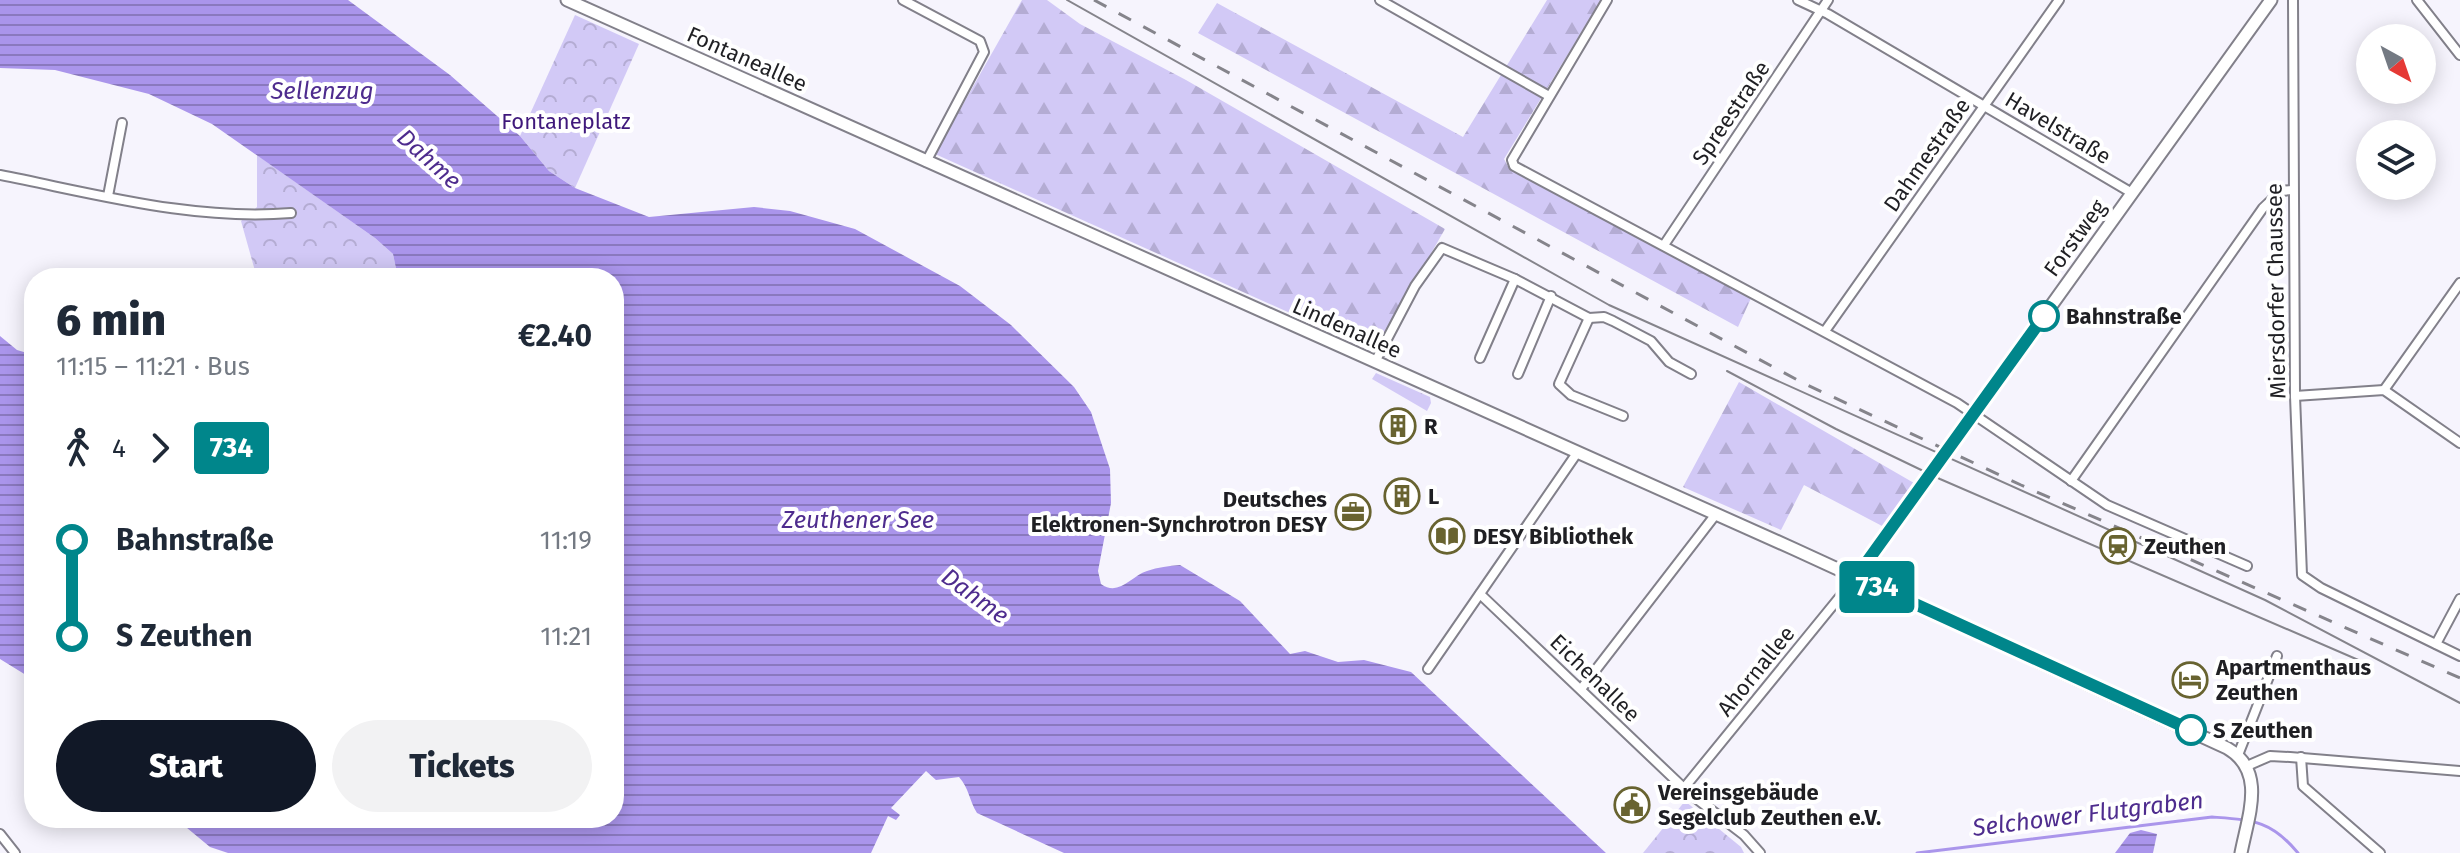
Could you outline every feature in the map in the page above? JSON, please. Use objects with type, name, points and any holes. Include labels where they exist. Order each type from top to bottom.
[{"type":"main road","name":"Fontaneallee","points":[[567,0],[821,115]]},
{"type":"main road","name":"Forstweg","points":[[1856,577],[2271,0]]},
{"type":"main road","name":"Lindenallee","points":[[821,115],[1856,577],[2183,726],[2238,755]]},
{"type":"main road","points":[[2238,755],[2247,766],[2253,788],[2241,853]]},
{"type":"street","points":[[903,0],[980,41],[984,52],[926,162]]},
{"type":"street","points":[[1380,0],[1549,96]]},
{"type":"street","points":[[1607,0],[1512,160],[1514,166],[1825,331],[1974,415],[2116,510],[2247,566]]},
{"type":"street","name":"Havelstraße","points":[[1798,0],[2132,193]]},
{"type":"street","name":"Spreestraße","points":[[1664,245],[1828,0]]},
{"type":"street","name":"Dahmestraße","points":[[1825,331],[2059,0]]},
{"type":"street","name":"Miersdorfer Chaussee","points":[[2293,0],[2292,190],[2301,563],[2306,580],[2436,644]]},
{"type":"street","points":[[2417,0],[2460,55]]},
{"type":"street","points":[[108,196],[122,123]]},
{"type":"street","points":[[0,175],[201,214],[238,216],[291,213]]},
{"type":"street","points":[[2071,481],[2263,208],[2281,191],[2292,190]]},
{"type":"street","points":[[1375,362],[1415,286],[1442,248],[1551,296],[1589,318],[1604,317],[1651,341],[1669,362],[1691,374]]},
{"type":"street","points":[[1480,358],[1515,279]]},
{"type":"street","points":[[2384,390],[2460,283]]},
{"type":"street","points":[[1518,374],[1551,296]]},
{"type":"street","points":[[1589,318],[1559,384],[1571,395],[1623,416]]},
{"type":"street","points":[[2295,396],[2384,390],[2460,443]]},
{"type":"street","points":[[1428,669],[1577,453]]},
{"type":"street","points":[[1581,689],[1716,514]]},
{"type":"street","name":"Ahornallee","points":[[1684,788],[1856,577]]},
{"type":"street","name":"Eichenallee","points":[[1480,594],[1684,788],[1744,835],[1760,853]]},
{"type":"street","points":[[2460,599],[2436,644],[2460,656]]},
{"type":"street","points":[[2238,755],[2277,656]]},
{"type":"street","points":[[2247,766],[2270,756],[2460,771]]},
{"type":"street","points":[[2301,757],[2303,786],[2380,853]]},
{"type":"street","points":[[0,834],[15,853]]},
{"type":"green space","points":[[1022,0],[1047,0],[1080,24],[1186,80],[1445,229],[1375,351],[935,154]]},
{"type":"green space","points":[[1547,0],[1601,0],[1504,159],[1510,170],[1752,296],[1738,327],[1198,33],[1217,3],[1463,137]]},
{"type":"green space","name":"Fontaneplatz","points":[[575,15],[639,44],[575,188],[549,171],[520,136]]},
{"type":"green space","points":[[257,155],[375,238],[393,254],[396,268],[254,268],[241,221],[257,207]]},
{"type":"green space","points":[[1376,373],[1430,397],[1427,411],[1372,379]]},
{"type":"green space","points":[[1739,382],[1914,483],[1884,527],[1804,485],[1781,530],[1683,487]]},
{"type":"green space","points":[[1685,801],[1741,847],[1744,853],[1643,853]]},
{"type":"water","name":"Zeuthener See","points":[[0,0],[348,0],[450,75],[520,136],[549,171],[575,188],[649,217],[754,207],[790,211],[855,229],[960,286],[1011,325],[1074,387],[1091,412],[1110,469],[1111,503],[1098,571],[1101,584],[1119,587],[1147,571],[1180,565],[1240,601],[1290,654],[1305,651],[1338,662],[1364,660],[1411,672],[1606,853],[1064,853],[977,813],[959,777],[936,780],[926,771],[891,808],[900,815],[896,820],[888,816],[871,853],[228,853],[210,847],[187,828],[624,828],[624,268],[396,268],[393,254],[375,238],[212,124],[149,94],[55,70],[0,68]]},
{"type":"water","points":[[0,336],[24,352],[24,674],[0,659]]},
{"type":"water","points":[[2141,830],[2157,834],[2153,853],[2115,853],[2130,833]]},
{"type":"waterway","name":"Selchower Flutgraben","points":[[1917,853],[2212,817],[2260,824],[2279,834],[2298,853]]},
{"type":"tram line","points":[[1067,0],[1609,305],[2265,600],[2460,703]]},
{"type":"tram line","points":[[1727,371],[1836,429],[1940,479],[2363,662]]},
{"type":"railway","points":[[1094,0],[1803,383],[2021,485],[2460,678]]},
{"type":"bus line","name":"734","points":[[2044,316],[1856,577],[2191,730]]},
{"type":"place","name":"Bahnstraße","points":[[2044,316]]},
{"type":"place","name":"R","points":[[1398,426]]},
{"type":"place","name":"L","points":[[1402,496]]},
{"type":"place","name":"Deutsches Elektronen-Synchrotron DESY","points":[[1353,512]]},
{"type":"place","name":"DESY Bibliothek","points":[[1447,536]]},
{"type":"place","name":"Zeuthen","points":[[2118,546]]},
{"type":"place","name":"Apartmenthaus Zeuthen","points":[[2190,680]]},
{"type":"place","name":"S Zeuthen","points":[[2191,730]]},
{"type":"place","name":"Vereinsgebäude Segelclub Zeuthen e.V.","points":[[1632,805]]},
{"type":"water label","name":"Sellenzug","points":[[322,91]]},
{"type":"water label","name":"Dahme","points":[[429,159]]},
{"type":"water label","name":"Dahme","points":[[975,596]]}]
